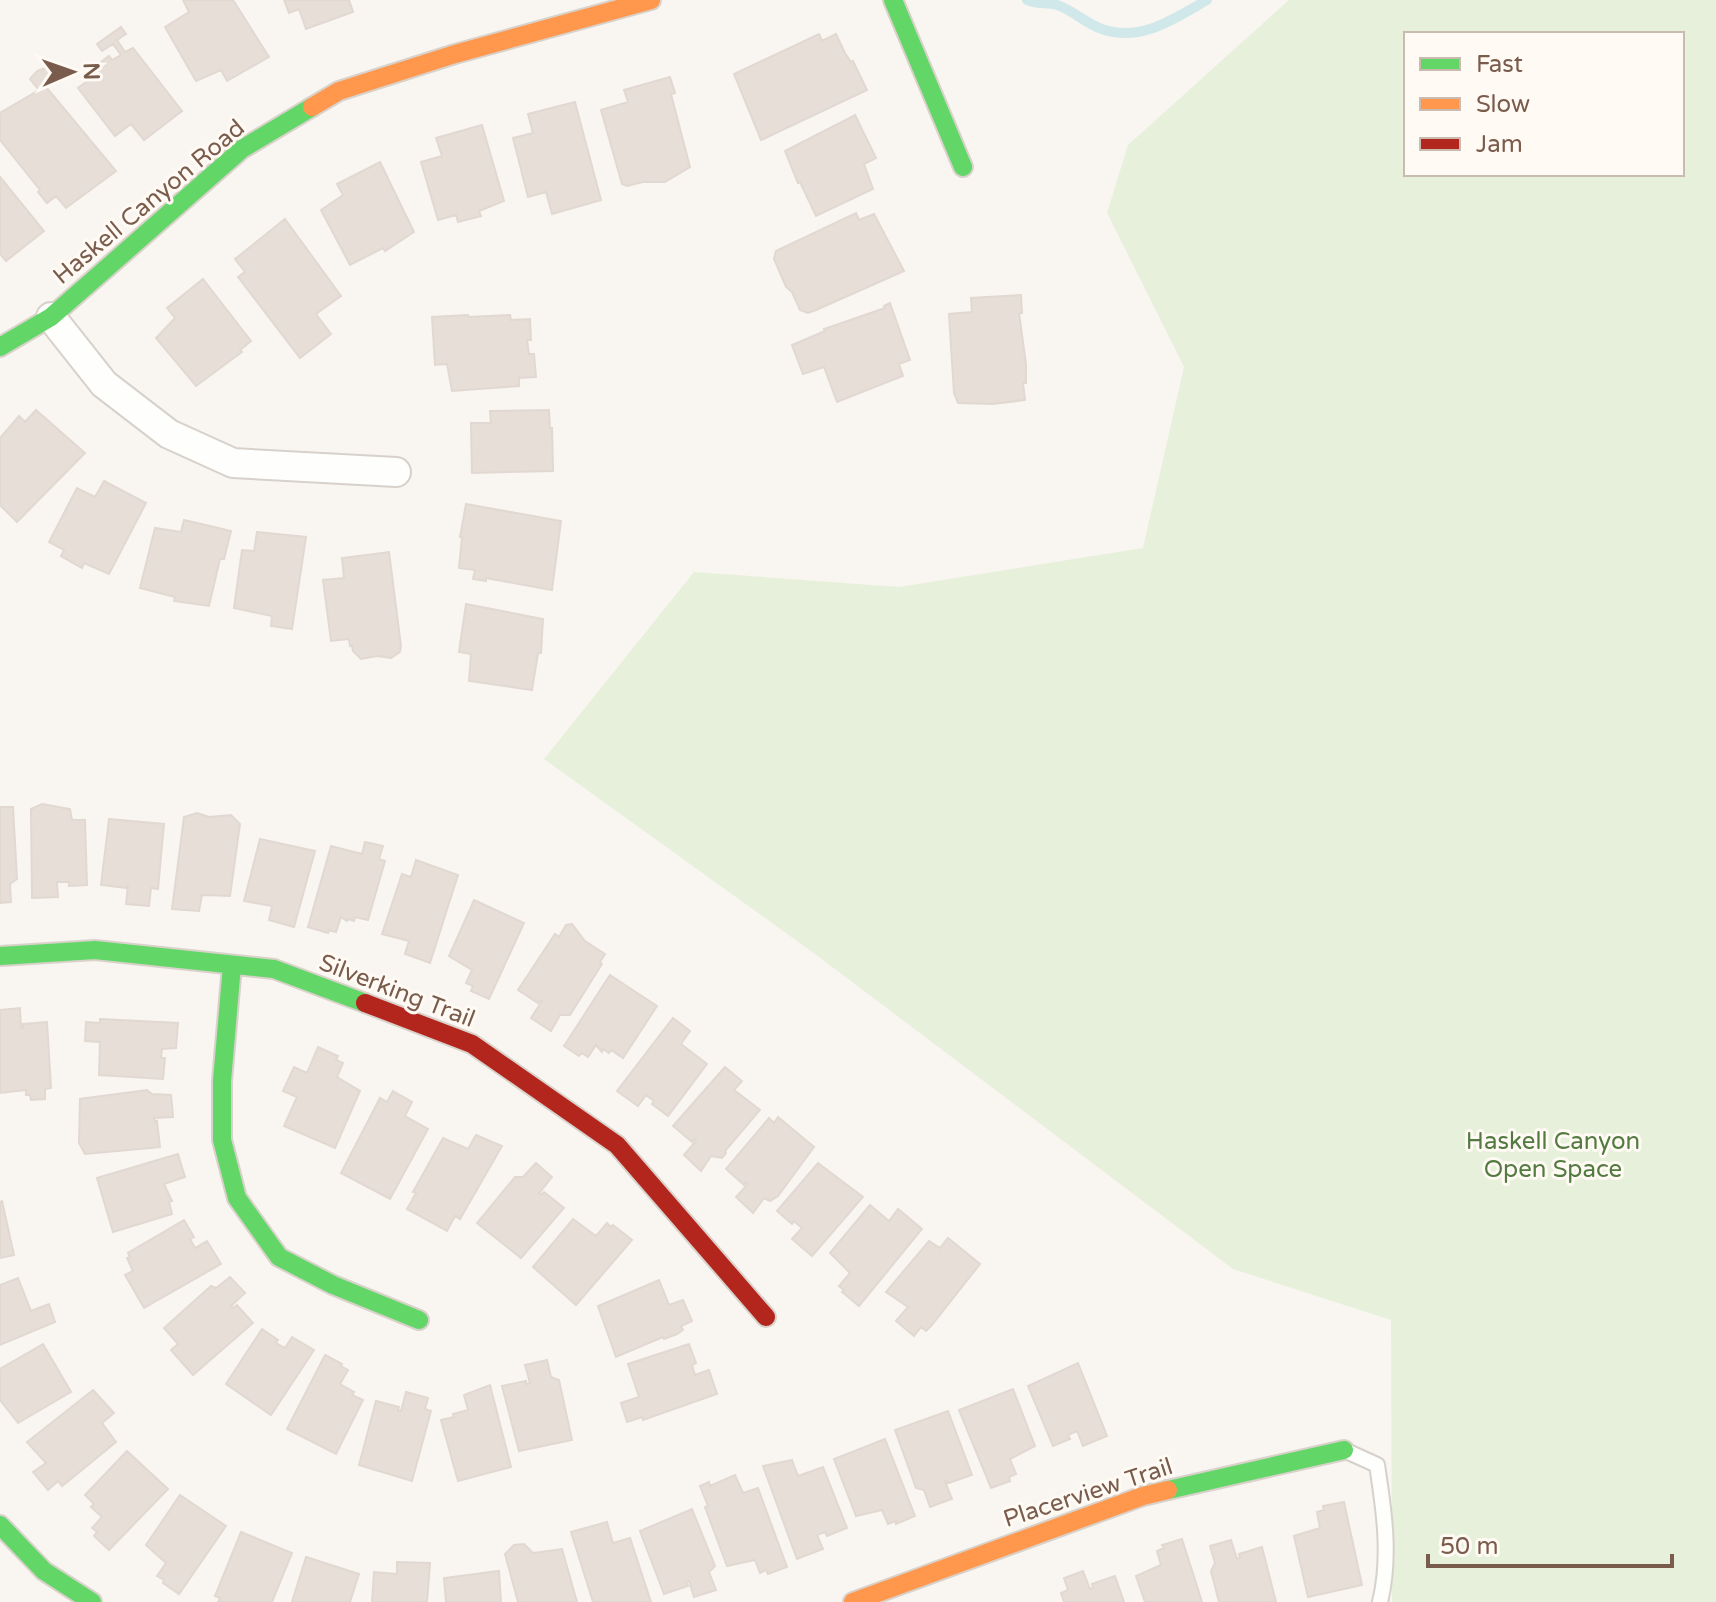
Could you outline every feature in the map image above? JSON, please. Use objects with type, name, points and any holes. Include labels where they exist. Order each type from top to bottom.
[{"type":"street","name":"Haskell Canyon Road","points":[[0,347],[51,317],[242,149],[339,91],[455,54],[651,0]]},
{"type":"street","points":[[893,0],[963,167]]},
{"type":"street","points":[[51,317],[104,384],[169,434],[233,463],[396,472]]},
{"type":"street","name":"Silverking Trail","points":[[0,956],[95,950],[274,969],[472,1044],[617,1145],[766,1317]]},
{"type":"street","points":[[232,965],[222,1081],[222,1140],[237,1198],[279,1257],[333,1285],[419,1320]]},
{"type":"street","name":"Placerview Trail","points":[[853,1602],[1143,1496],[1344,1450]]},
{"type":"street","points":[[0,1525],[44,1571],[92,1602]]},
{"type":"lane","points":[[1344,1450],[1377,1465],[1386,1525],[1380,1602]]},
{"type":"green space","name":"Haskell Canyon Open Space","points":[[1289,0],[1716,0],[1716,1602],[1392,1602],[1391,1320],[1233,1269],[815,954],[544,759],[694,572],[899,587],[1143,548],[1184,367],[1107,213],[1128,145]]},
{"type":"building","points":[[183,0],[233,0],[269,57],[227,81],[221,70],[196,81],[165,27],[189,12]]},
{"type":"building","points":[[284,0],[349,0],[353,12],[306,29],[299,9],[289,13]]},
{"type":"building","points":[[121,27],[126,34],[117,40],[125,52],[133,48],[182,111],[144,140],[131,124],[115,136],[78,88],[94,76],[89,71],[109,56],[112,60],[121,55],[113,44],[102,51],[97,44]]},
{"type":"building","points":[[819,34],[822,41],[836,34],[867,90],[761,140],[734,74]]},
{"type":"building","points":[[45,68],[51,72],[53,79],[46,87],[116,171],[66,208],[56,196],[47,203],[0,140],[0,113],[39,90],[30,79]]},
{"type":"building","points":[[670,77],[675,93],[671,94],[690,167],[665,182],[622,184],[601,110],[628,102],[624,90]]},
{"type":"building","points":[[575,102],[601,200],[552,214],[546,192],[528,197],[513,138],[533,133],[528,114]]},
{"type":"building","points":[[855,115],[876,158],[864,164],[873,189],[816,216],[785,151]]},
{"type":"building","points":[[482,125],[504,201],[479,211],[481,216],[458,222],[456,215],[438,220],[421,162],[442,156],[436,138]]},
{"type":"building","points":[[380,162],[414,232],[385,251],[383,248],[350,265],[321,210],[343,195],[337,184]]},
{"type":"building","points":[[0,177],[44,231],[6,261],[0,254]]},
{"type":"building","points":[[856,213],[859,220],[874,214],[904,271],[808,313],[800,310],[774,259],[776,251]]},
{"type":"building","points":[[285,219],[341,296],[316,314],[331,334],[300,358],[238,277],[245,272],[235,259]]},
{"type":"building","points":[[203,279],[251,341],[240,350],[242,352],[196,386],[156,338],[175,318],[167,308]]},
{"type":"building","points":[[1021,295],[1022,313],[1019,313],[1026,364],[1026,383],[1023,383],[1025,400],[993,404],[958,403],[954,393],[949,314],[972,312],[971,298]]},
{"type":"building","points":[[890,303],[910,360],[899,364],[903,376],[837,402],[824,367],[803,374],[792,345],[824,329],[885,308]]},
{"type":"building","points":[[510,315],[511,320],[530,319],[531,340],[527,340],[529,354],[534,354],[536,377],[519,378],[519,386],[452,391],[447,364],[435,365],[432,317]]},
{"type":"building","points":[[36,410],[85,453],[17,522],[0,505],[0,438],[19,416],[25,422]]},
{"type":"building","points":[[549,410],[553,471],[472,473],[471,423],[491,423],[490,411]]},
{"type":"building","points":[[104,481],[146,503],[109,574],[84,563],[82,568],[61,556],[64,550],[49,542],[77,488],[95,497]]},
{"type":"building","points":[[466,504],[561,521],[552,590],[486,578],[486,581],[473,579],[475,570],[459,568]]},
{"type":"building","points":[[184,520],[231,531],[224,559],[220,559],[209,606],[174,601],[175,597],[140,588],[155,528],[181,532]]},
{"type":"building","points":[[257,532],[306,537],[292,629],[271,626],[272,616],[234,608],[242,550],[254,551]]},
{"type":"building","points":[[389,552],[400,652],[391,658],[377,656],[361,659],[350,646],[349,639],[331,641],[323,580],[344,578],[342,558]]},
{"type":"building","points":[[466,604],[543,619],[541,653],[538,653],[532,690],[469,681],[471,654],[459,652]]},
{"type":"building","points":[[42,804],[70,809],[72,820],[85,820],[87,885],[69,886],[69,882],[57,882],[58,897],[32,898],[31,809]]},
{"type":"building","points":[[0,807],[13,807],[17,879],[10,884],[11,902],[0,903]]},
{"type":"building","points":[[197,813],[209,817],[231,815],[240,824],[230,896],[202,895],[199,911],[172,909],[184,817]]},
{"type":"building","points":[[109,819],[164,824],[158,889],[151,888],[149,906],[126,904],[128,885],[126,888],[101,885]]},
{"type":"building","points":[[260,839],[315,851],[294,927],[269,920],[272,906],[244,901]]},
{"type":"building","points":[[365,842],[383,846],[379,859],[385,861],[368,920],[355,917],[354,921],[347,921],[341,917],[336,932],[329,930],[328,933],[308,927],[331,846],[362,854]]},
{"type":"building","points":[[416,860],[458,875],[430,963],[405,954],[409,941],[382,934],[402,874],[411,877]]},
{"type":"building","points":[[474,900],[524,923],[489,999],[471,991],[473,986],[466,983],[472,970],[449,956]]},
{"type":"building","points":[[572,924],[585,941],[605,954],[570,1015],[560,1015],[551,1031],[531,1018],[542,1001],[538,1003],[518,990],[555,934],[559,937],[566,925]]},
{"type":"building","points":[[610,975],[657,1006],[623,1058],[611,1050],[609,1053],[603,1049],[602,1052],[596,1045],[588,1057],[582,1053],[579,1056],[564,1046]]},
{"type":"building","points":[[20,1008],[21,1028],[23,1024],[47,1022],[51,1088],[45,1089],[45,1099],[31,1100],[26,1090],[0,1093],[0,1010]]},
{"type":"building","points":[[673,1018],[690,1031],[681,1044],[707,1064],[668,1116],[646,1095],[638,1106],[617,1091]]},
{"type":"building","points":[[100,1019],[178,1023],[176,1048],[162,1049],[161,1058],[165,1058],[163,1079],[99,1075],[100,1042],[85,1041],[86,1022],[100,1023]]},
{"type":"building","points":[[318,1047],[338,1056],[336,1060],[343,1063],[337,1077],[360,1091],[335,1148],[284,1126],[297,1097],[283,1091],[294,1067],[307,1073]]},
{"type":"building","points":[[725,1067],[742,1081],[734,1090],[760,1110],[722,1158],[711,1156],[701,1171],[684,1155],[696,1141],[694,1139],[692,1142],[673,1126]]},
{"type":"building","points":[[147,1090],[152,1094],[171,1095],[173,1117],[154,1118],[160,1147],[85,1154],[79,1143],[80,1099]]},
{"type":"building","points":[[393,1091],[412,1102],[405,1116],[428,1129],[390,1199],[341,1173],[380,1098],[387,1102]]},
{"type":"building","points":[[778,1117],[814,1147],[778,1196],[770,1201],[764,1198],[753,1213],[736,1197],[748,1184],[746,1182],[744,1185],[726,1169],[769,1118],[774,1123]]},
{"type":"building","points":[[476,1135],[502,1146],[460,1219],[455,1216],[447,1231],[407,1209],[443,1138],[468,1149]]},
{"type":"building","points":[[178,1154],[185,1177],[164,1184],[172,1201],[169,1202],[172,1214],[113,1232],[97,1178]]},
{"type":"building","points":[[536,1163],[552,1177],[539,1193],[544,1192],[564,1208],[521,1258],[477,1223],[515,1177],[523,1177]]},
{"type":"building","points":[[818,1163],[863,1197],[812,1256],[792,1239],[802,1228],[777,1211]]},
{"type":"building","points":[[0,1202],[14,1255],[0,1258]]},
{"type":"building","points":[[870,1205],[889,1221],[898,1209],[922,1229],[859,1306],[842,1292],[844,1290],[839,1286],[850,1273],[830,1253]]},
{"type":"building","points":[[573,1219],[596,1236],[607,1223],[632,1240],[576,1305],[533,1267]]},
{"type":"building","points":[[184,1220],[194,1237],[190,1239],[195,1248],[207,1241],[221,1264],[144,1308],[125,1275],[133,1271],[128,1253]]},
{"type":"building","points":[[948,1238],[980,1264],[931,1326],[926,1331],[921,1327],[914,1336],[896,1321],[908,1307],[886,1292],[929,1241],[940,1248]]},
{"type":"building","points":[[230,1277],[245,1293],[231,1306],[237,1305],[253,1323],[193,1375],[171,1350],[178,1344],[164,1328],[211,1286],[216,1288]]},
{"type":"building","points":[[18,1278],[31,1311],[49,1304],[55,1322],[0,1345],[0,1285]]},
{"type":"building","points":[[659,1280],[669,1305],[683,1300],[692,1321],[681,1326],[683,1330],[677,1334],[616,1357],[598,1306]]},
{"type":"building","points":[[262,1329],[285,1348],[292,1337],[314,1350],[271,1415],[226,1384]]},
{"type":"building","points":[[43,1344],[71,1392],[18,1423],[0,1400],[0,1369]]},
{"type":"building","points":[[689,1344],[696,1363],[692,1365],[695,1375],[709,1370],[717,1394],[643,1420],[642,1417],[627,1422],[621,1403],[639,1397],[628,1364]]},
{"type":"building","points":[[325,1355],[348,1370],[340,1384],[363,1400],[336,1454],[287,1429]]},
{"type":"building","points":[[547,1360],[551,1377],[559,1380],[572,1440],[519,1451],[502,1386],[526,1381],[526,1384],[530,1383],[525,1365]]},
{"type":"building","points":[[1078,1363],[1107,1436],[1083,1446],[1077,1431],[1068,1435],[1070,1439],[1053,1446],[1028,1386]]},
{"type":"building","points":[[490,1385],[511,1467],[458,1481],[441,1420],[468,1410],[464,1395]]},
{"type":"building","points":[[1013,1389],[1035,1446],[1010,1459],[1016,1474],[1009,1477],[1010,1481],[991,1488],[959,1410]]},
{"type":"building","points":[[93,1390],[114,1413],[102,1423],[116,1442],[62,1486],[58,1481],[48,1490],[33,1472],[46,1463],[27,1442]]},
{"type":"building","points":[[406,1392],[428,1398],[425,1409],[431,1411],[412,1481],[359,1465],[376,1401],[399,1407],[401,1411]]},
{"type":"building","points":[[948,1411],[972,1475],[949,1483],[945,1481],[952,1499],[930,1507],[924,1490],[916,1488],[895,1430]]},
{"type":"building","points":[[885,1439],[915,1516],[896,1524],[896,1521],[888,1524],[882,1510],[856,1516],[834,1459]]},
{"type":"building","points":[[127,1451],[168,1489],[109,1550],[94,1536],[97,1532],[92,1528],[102,1517],[91,1507],[94,1504],[85,1495]]},
{"type":"building","points":[[792,1460],[798,1476],[823,1467],[847,1528],[827,1536],[825,1532],[817,1535],[823,1549],[797,1559],[763,1466]]},
{"type":"building","points":[[735,1475],[743,1493],[758,1488],[787,1567],[768,1574],[766,1570],[760,1573],[755,1560],[727,1566],[700,1486],[709,1482],[710,1486]]},
{"type":"building","points":[[180,1495],[226,1526],[179,1594],[157,1576],[166,1563],[146,1545]]},
{"type":"building","points":[[1344,1502],[1362,1585],[1308,1597],[1294,1536],[1320,1528],[1317,1512],[1324,1510],[1323,1506]]},
{"type":"building","points":[[692,1509],[715,1566],[709,1572],[716,1590],[694,1597],[689,1581],[686,1582],[688,1586],[664,1594],[640,1531]]},
{"type":"building","points":[[607,1522],[613,1543],[630,1538],[651,1602],[593,1602],[571,1532]]},
{"type":"building","points":[[241,1532],[292,1553],[272,1602],[218,1602],[220,1598],[215,1596]]},
{"type":"building","points":[[1182,1539],[1202,1602],[1145,1602],[1136,1576],[1161,1565],[1157,1551],[1164,1548],[1162,1545]]},
{"type":"building","points":[[1231,1540],[1237,1559],[1240,1558],[1239,1554],[1262,1547],[1276,1602],[1219,1602],[1211,1571],[1215,1563],[1210,1546]]},
{"type":"building","points":[[524,1544],[533,1553],[562,1549],[577,1602],[518,1602],[505,1554],[514,1545]]},
{"type":"building","points":[[306,1557],[359,1574],[350,1602],[292,1602]]},
{"type":"building","points":[[397,1562],[430,1563],[427,1602],[372,1602],[374,1572],[397,1574]]},
{"type":"building","points":[[499,1571],[501,1602],[446,1602],[444,1578]]},
{"type":"building","points":[[1083,1571],[1090,1589],[1093,1588],[1092,1584],[1115,1576],[1124,1602],[1064,1602],[1061,1593],[1068,1590],[1064,1578]]},
{"type":"waterway","points":[[1027,0],[1063,7],[1090,24],[1116,33],[1144,31],[1207,0]]},
{"type":"traffic: fast","points":[[893,0],[963,167]]},
{"type":"traffic: fast","points":[[0,347],[51,317],[242,149],[312,107]]},
{"type":"traffic: fast","points":[[0,956],[95,950],[274,969],[365,1003]]},
{"type":"traffic: fast","points":[[232,965],[222,1081],[222,1140],[237,1198],[279,1257],[333,1285],[419,1320]]},
{"type":"traffic: fast","points":[[1168,1490],[1344,1450]]},
{"type":"traffic: fast","points":[[0,1525],[44,1571],[92,1602]]},
{"type":"traffic: slow","points":[[312,107],[339,91],[455,54],[651,0]]},
{"type":"traffic: slow","points":[[853,1602],[1143,1496],[1168,1490]]},
{"type":"traffic: jam","points":[[365,1003],[472,1044],[617,1145],[766,1317]]}]
